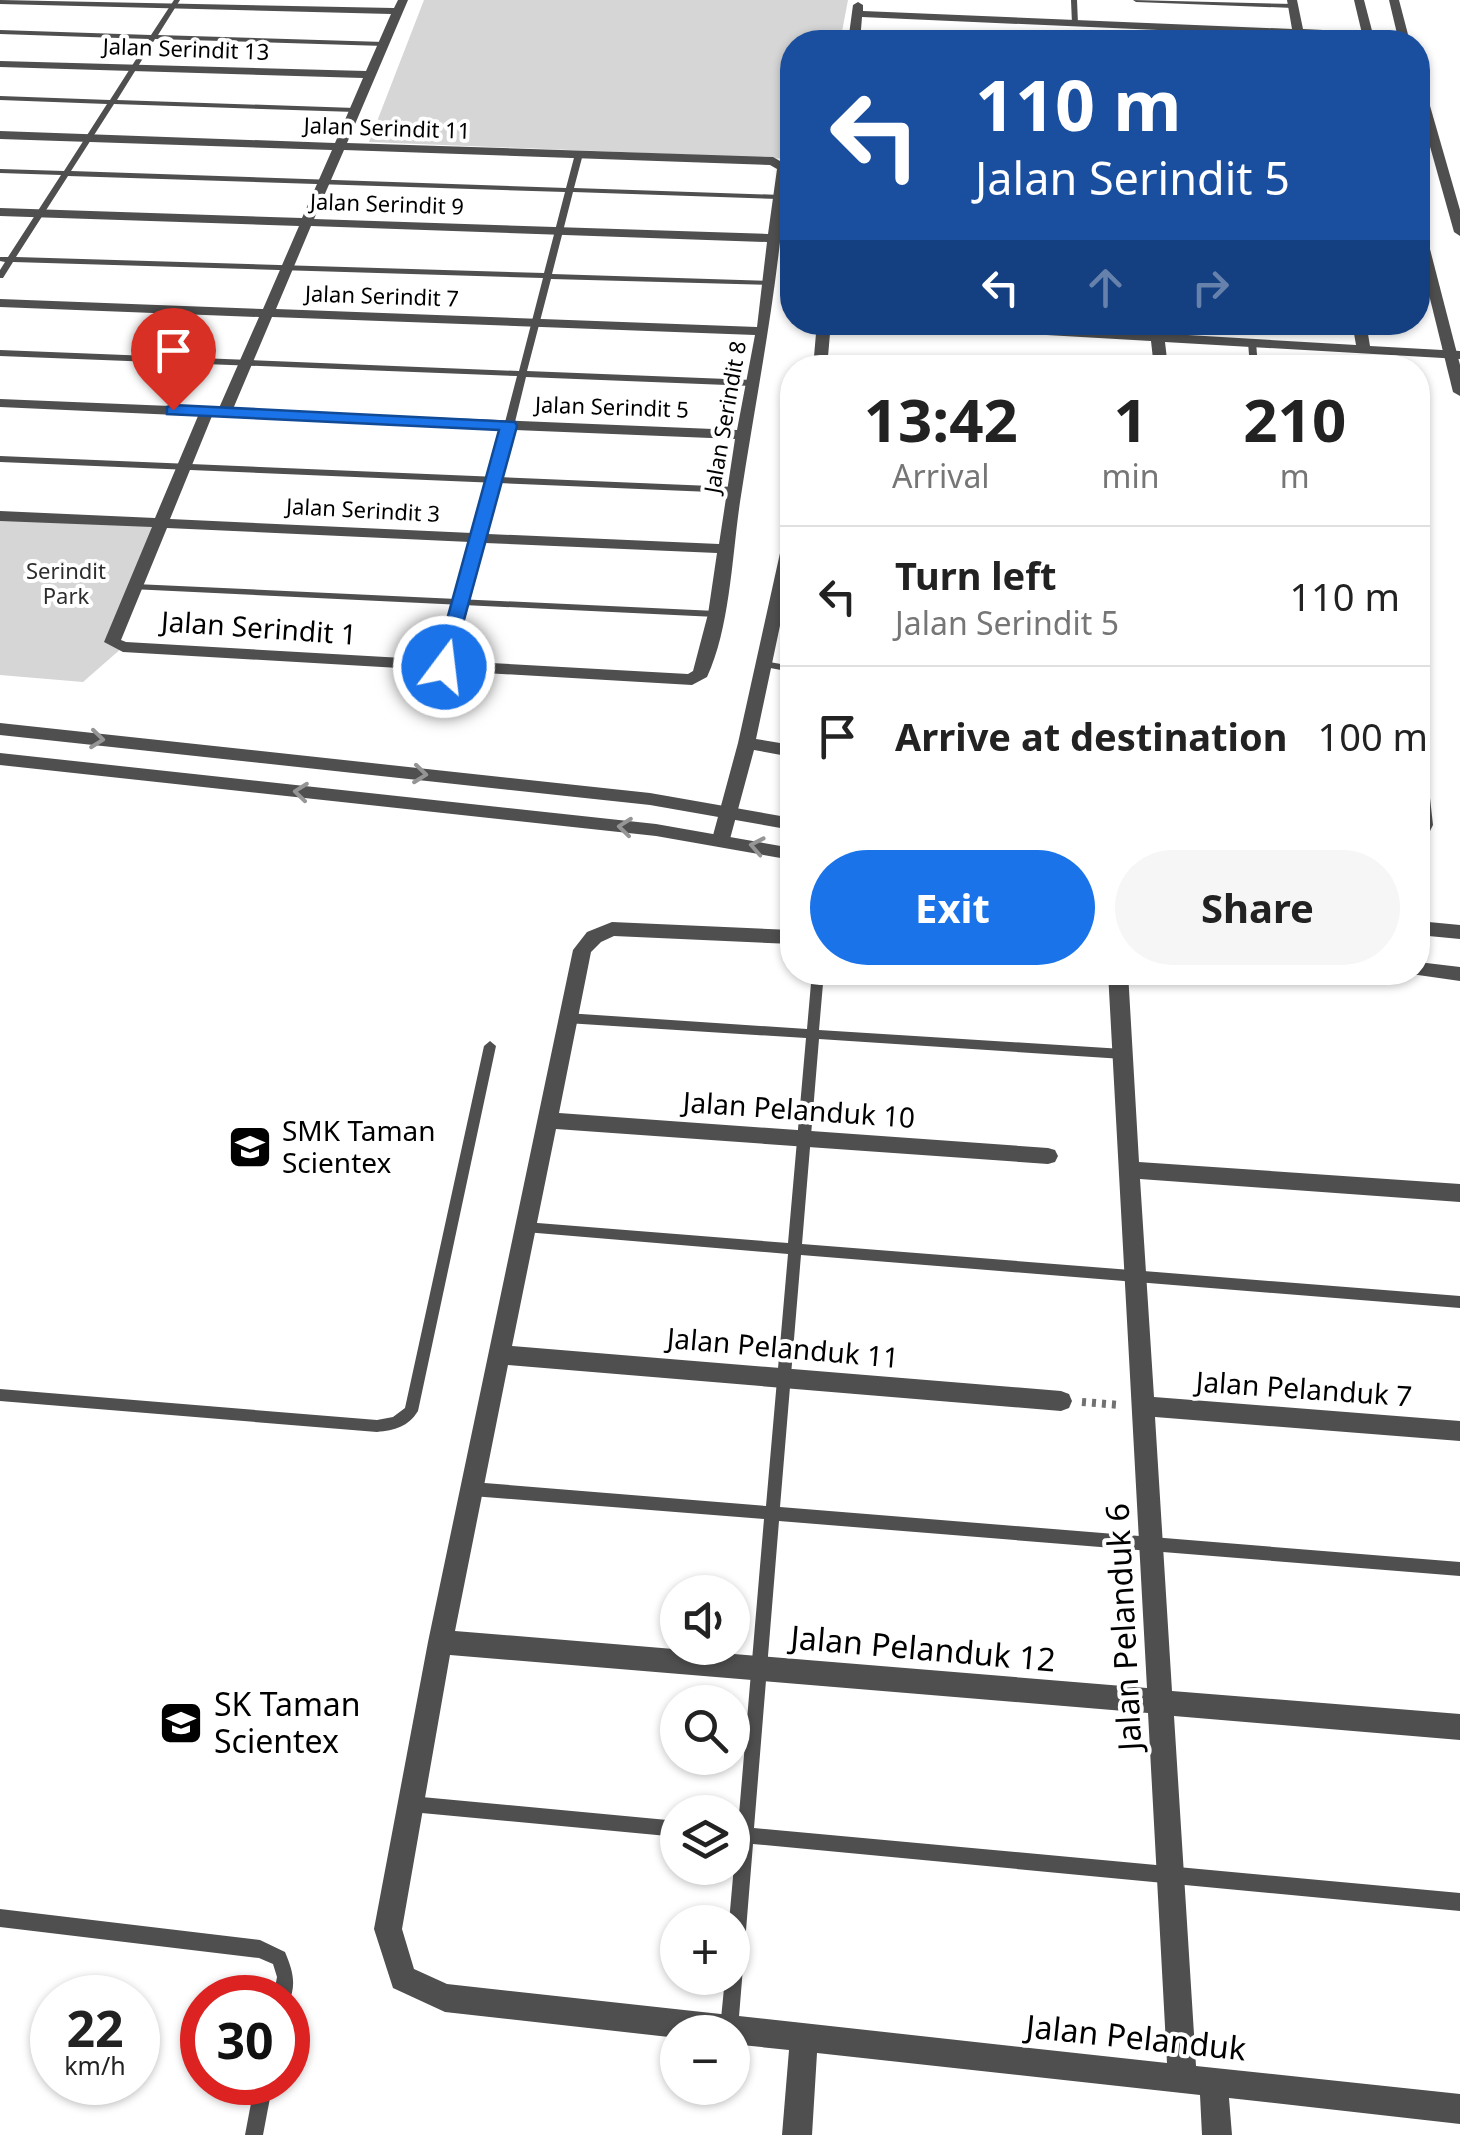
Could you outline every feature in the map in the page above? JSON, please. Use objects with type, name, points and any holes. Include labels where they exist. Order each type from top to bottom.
[{"type":"street","points":[[855,30],[859,0]]},
{"type":"street","points":[[1359,0],[1367,30]]},
{"type":"street","points":[[1394,0],[1402,30]]},
{"type":"street","points":[[0,1],[401,5],[246,363],[184,466],[135,587]]},
{"type":"street","points":[[1292,3],[1297,30]]},
{"type":"street","points":[[857,14],[1170,30]]},
{"type":"street","name":"Jalan Serindit 13","points":[[0,64],[371,75]]},
{"type":"street","points":[[1430,127],[1460,232]]},
{"type":"street","name":"Jalan Serindit 11","points":[[0,134],[773,161]]},
{"type":"street","name":"Jalan Serindit 8","points":[[773,161],[780,166]]},
{"type":"street","name":"Jalan Serindit 8","points":[[692,680],[701,673],[716,614],[763,331],[780,185]]},
{"type":"street","name":"Jalan Serindit 9","points":[[0,212],[780,238]]},
{"type":"street","points":[[1430,268],[1455,354],[1460,392]]},
{"type":"street","name":"Jalan Serindit 7","points":[[0,303],[763,331]]},
{"type":"street","points":[[1148,335],[1455,354]]},
{"type":"street","points":[[1357,355],[1358,335]]},
{"type":"street","points":[[1157,336],[1159,355]]},
{"type":"street","name":"Jalan Serindit 5","points":[[0,403],[743,435]]},
{"type":"street","points":[[444,667],[509,426]]},
{"type":"street","name":"Jalan Serindit 3","points":[[0,516],[725,549]]},
{"type":"street","name":"Jalan Serindit 1","points":[[135,587],[112,642],[123,647],[692,680]]},
{"type":"street","points":[[721,839],[764,664],[780,617]]},
{"type":"street","points":[[0,729],[631,797],[780,822]]},
{"type":"street","points":[[747,742],[780,749]]},
{"type":"street","points":[[0,760],[721,839],[780,851]]},
{"type":"street","points":[[411,1804],[440,1642],[582,950],[612,929],[780,937]]},
{"type":"street","points":[[1430,929],[1460,932]]},
{"type":"street","points":[[1430,971],[1460,974]]},
{"type":"street","name":"Jalan Pelanduk 6","points":[[1115,985],[1124,1054],[1182,2079]]},
{"type":"street","name":"Jalan Pelanduk 10","points":[[546,1120],[1048,1156]]},
{"type":"street","points":[[1130,1170],[1460,1193]]},
{"type":"street","name":"Jalan Pelanduk 11","points":[[500,1355],[1061,1401]]},
{"type":"street","name":"Jalan Pelanduk 7","points":[[1143,1406],[1460,1431]]},
{"type":"street","name":"Jalan Pelanduk 12","points":[[440,1642],[1460,1727]]},
{"type":"street","name":"Jalan Pelanduk","points":[[411,1804],[388,1929],[403,1978],[445,1998],[660,2021]]},
{"type":"street","name":"Jalan Pelanduk","points":[[750,2031],[1460,2109]]},
{"type":"street","points":[[797,2135],[804,2037]]},
{"type":"street","points":[[1213,2082],[1217,2135]]},
{"type":"lane","points":[[1074,0],[1074,24]]},
{"type":"lane","points":[[1136,0],[1292,3]]},
{"type":"lane","points":[[0,276],[6,259],[41,213],[176,2]]},
{"type":"lane","points":[[0,32],[384,44]]},
{"type":"lane","points":[[0,98],[355,110]]},
{"type":"lane","points":[[509,426],[578,154]]},
{"type":"lane","points":[[0,171],[778,197]]},
{"type":"lane","points":[[6,259],[770,283]]},
{"type":"lane","points":[[1252,342],[1253,355]]},
{"type":"lane","points":[[0,353],[752,383]]},
{"type":"lane","points":[[0,459],[734,490]]},
{"type":"lane","points":[[135,587],[716,614]]},
{"type":"lane","points":[[764,664],[780,667]]},
{"type":"lane","points":[[744,1795],[759,1668],[817,985]]},
{"type":"lane","points":[[566,1018],[1124,1054]]},
{"type":"lane","points":[[0,1395],[377,1426],[397,1423],[411,1411],[490,1046]]},
{"type":"lane","points":[[525,1227],[1460,1302]]},
{"type":"lane","points":[[472,1489],[1460,1569]]},
{"type":"lane","points":[[411,1804],[660,1826]]},
{"type":"lane","points":[[750,1835],[1460,1902]]},
{"type":"lane","points":[[730,2015],[736,1885]]},
{"type":"lane","points":[[0,1918],[260,1949],[279,1958],[286,1975]]},
{"type":"lane","points":[[254,2135],[260,2105]]},
{"type":"path","points":[[1061,1401],[1143,1406]]},
{"type":"green space","points":[[424,0],[848,0],[842,30],[780,30],[780,159],[369,142]]},
{"type":"green space","name":"Serindit Park","points":[[0,516],[163,523],[114,634],[123,647],[83,682],[0,675]]},
{"type":"place","name":"SMK Taman Scientex","points":[[250,1147]]},
{"type":"place","name":"SK Taman Scientex","points":[[181,1723]]},
{"type":"route","points":[[173,410],[509,426],[444,667]]}]
